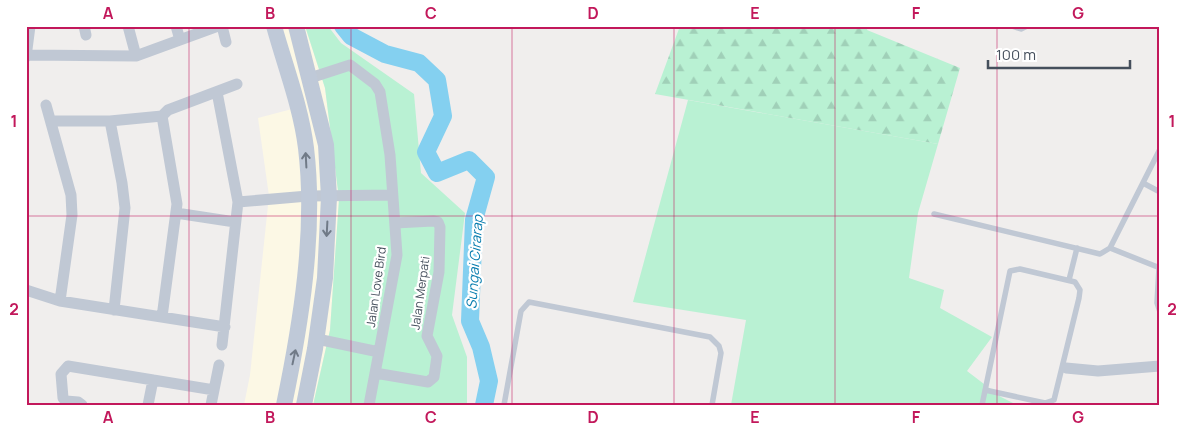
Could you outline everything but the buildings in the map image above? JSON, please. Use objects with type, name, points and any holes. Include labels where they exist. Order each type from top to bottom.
[{"type":"main road","points":[[274,26],[318,196],[325,278],[317,339],[304,405]]},
{"type":"main road","points":[[284,405],[297,346],[326,145],[296,26]]},
{"type":"street","points":[[30,26],[26,56],[136,56],[218,26]]},
{"type":"street","points":[[128,26],[136,56]]},
{"type":"street","points":[[176,26],[180,40]]},
{"type":"street","points":[[222,26],[226,42]]},
{"type":"street","name":"Jalan Love Bird","points":[[310,78],[349,65],[378,89],[382,99],[390,155],[396,260],[369,405]]},
{"type":"street","points":[[52,122],[110,121],[162,116],[168,110],[237,84]]},
{"type":"street","points":[[218,92],[238,202],[222,345]]},
{"type":"street","points":[[46,105],[71,195],[72,215],[60,301]]},
{"type":"street","points":[[162,116],[176,190],[176,213],[162,318]]},
{"type":"street","points":[[110,121],[125,208],[114,310]]},
{"type":"street","points":[[238,202],[318,196],[392,195]]},
{"type":"street","points":[[176,213],[236,222]]},
{"type":"street","name":"Jalan Merpati","points":[[375,372],[428,382],[434,377],[437,356],[427,336],[439,272],[440,227],[438,222],[433,221],[395,223]]},
{"type":"street","points":[[26,290],[60,301],[225,327]]},
{"type":"street","points":[[317,339],[379,352]]},
{"type":"street","points":[[211,405],[219,365]]},
{"type":"street","points":[[82,405],[78,402],[66,401],[63,398],[61,374],[68,366],[214,390]]},
{"type":"street","points":[[1066,368],[1098,371],[1160,366]]},
{"type":"street","points":[[148,405],[153,380]]},
{"type":"lane","points":[[1012,26],[1021,29],[1026,26]]},
{"type":"lane","points":[[934,214],[1100,254],[1110,248],[1160,149]]},
{"type":"lane","points":[[1143,183],[1160,192]]},
{"type":"lane","points":[[1070,280],[1077,248]]},
{"type":"lane","points":[[1110,248],[1160,268],[1157,303],[1160,312]]},
{"type":"lane","points":[[982,405],[1010,271],[1020,269],[1070,280],[1078,284],[1079,298],[1054,400],[1045,403],[986,390]]},
{"type":"lane","points":[[504,405],[521,311],[528,302],[710,337],[719,346],[721,353],[712,405]]},
{"type":"shaded area","points":[[270,26],[305,26],[325,88],[339,199],[330,330],[313,405],[244,405],[250,375],[269,196],[258,118],[292,109]]},
{"type":"green space","points":[[305,26],[328,26],[341,43],[414,94],[421,173],[465,213],[452,315],[467,357],[467,405],[313,405],[330,330],[339,199],[325,88]]},
{"type":"green space","points":[[680,26],[868,26],[867,30],[960,68],[938,144],[655,94]]},
{"type":"green space","points":[[688,100],[938,144],[918,213],[909,278],[944,290],[940,308],[992,337],[967,371],[1001,397],[1017,405],[731,405],[746,320],[633,302]]},
{"type":"waterway","name":"Sungai Cirarap","points":[[343,26],[351,36],[385,54],[419,63],[437,80],[443,116],[426,152],[437,173],[469,160],[486,177],[474,220],[470,321],[481,347],[489,381],[484,405]]}]
